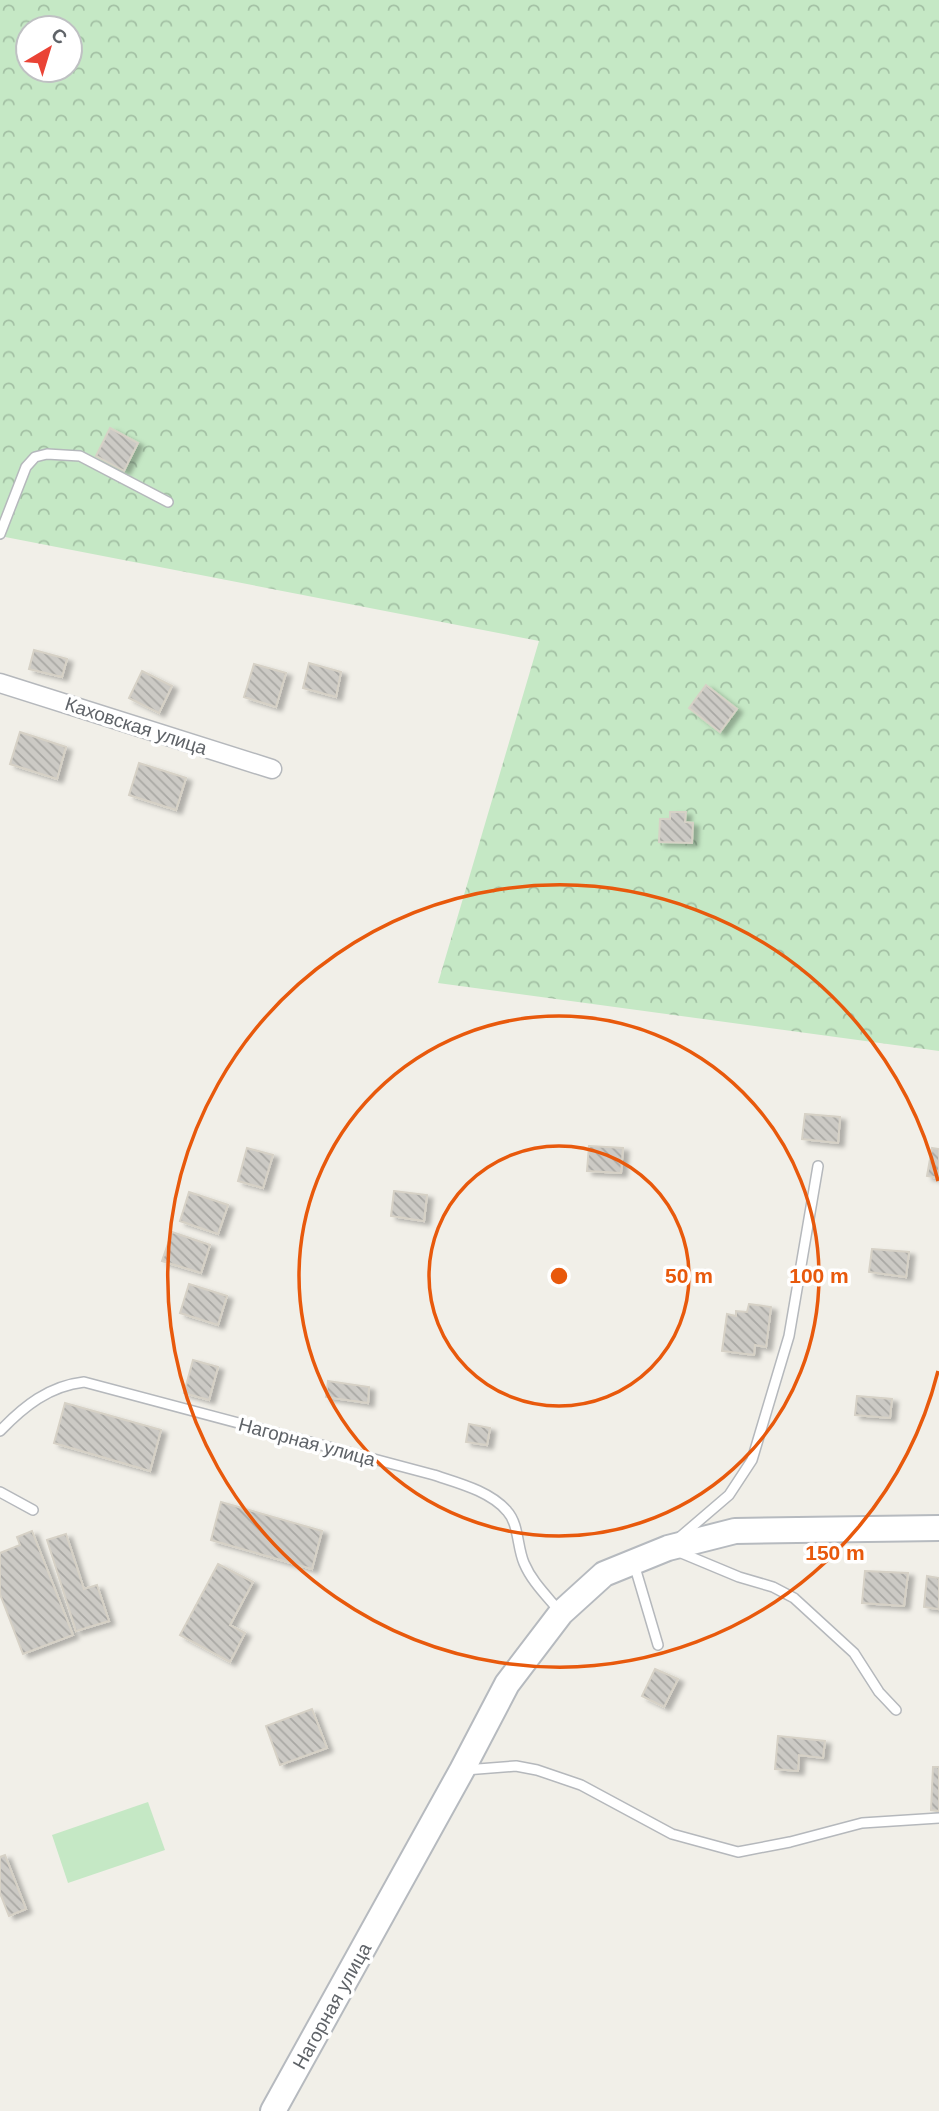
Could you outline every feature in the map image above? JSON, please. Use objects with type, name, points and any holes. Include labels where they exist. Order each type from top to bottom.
[{"type":"main road","name":"Нагорная улица","points":[[273,2111],[507,1684],[561,1613],[604,1574],[668,1548],[735,1531],[939,1528]]},
{"type":"street","name":"Каховская улица","points":[[0,683],[272,769]]},
{"type":"lane","points":[[0,534],[26,467],[35,457],[47,454],[80,456],[168,502]]},
{"type":"lane","points":[[818,1166],[789,1336],[752,1460],[729,1495],[668,1548],[739,1577],[773,1587],[794,1598],[853,1653],[879,1692],[896,1710]]},
{"type":"lane","name":"Нагорная улица","points":[[0,1431],[14,1416],[43,1394],[60,1386],[84,1382],[434,1475],[473,1488],[510,1513],[532,1579],[561,1613]]},
{"type":"lane","points":[[0,1492],[33,1510]]},
{"type":"lane","points":[[633,1562],[658,1645]]},
{"type":"lane","points":[[462,1770],[516,1766],[537,1770],[581,1785],[672,1834],[737,1852],[790,1842],[862,1823],[939,1818]]},
{"type":"green space","points":[[0,0],[939,0],[939,1051],[438,983],[539,641],[0,536]]},
{"type":"green space","points":[[148,1802],[165,1850],[68,1883],[52,1835]]},
{"type":"building","points":[[110,428],[138,443],[124,471],[96,456]]},
{"type":"building","points":[[34,650],[67,659],[62,677],[29,669]]},
{"type":"building","points":[[309,663],[341,672],[336,697],[303,688]]},
{"type":"building","points":[[254,664],[286,673],[276,707],[244,697]]},
{"type":"building","points":[[142,671],[172,686],[159,713],[129,698]]},
{"type":"building","points":[[706,685],[737,709],[720,732],[689,708]]},
{"type":"building","points":[[20,732],[66,747],[57,779],[10,764]]},
{"type":"building","points":[[139,763],[186,778],[176,810],[129,795]]},
{"type":"building","points":[[670,812],[686,812],[685,822],[693,823],[692,843],[659,842],[660,819],[670,819]]},
{"type":"building","points":[[805,1114],[840,1117],[838,1143],[802,1139]]},
{"type":"building","points":[[589,1146],[623,1148],[621,1173],[587,1171]]},
{"type":"building","points":[[247,1148],[273,1155],[263,1188],[238,1181]]},
{"type":"building","points":[[932,1148],[939,1149],[939,1178],[927,1176]]},
{"type":"building","points":[[394,1191],[427,1195],[424,1221],[391,1216]]},
{"type":"building","points":[[189,1192],[228,1205],[218,1234],[180,1221]]},
{"type":"building","points":[[172,1232],[210,1245],[201,1273],[162,1261]]},
{"type":"building","points":[[872,1249],[909,1252],[906,1277],[869,1272]]},
{"type":"building","points":[[189,1284],[227,1296],[218,1325],[180,1313]]},
{"type":"building","points":[[749,1304],[771,1307],[766,1347],[755,1345],[754,1355],[722,1351],[727,1314],[736,1316],[736,1311],[747,1312]]},
{"type":"building","points":[[193,1360],[218,1367],[209,1400],[184,1393]]},
{"type":"building","points":[[328,1381],[369,1387],[368,1403],[326,1397]]},
{"type":"building","points":[[857,1396],[892,1399],[890,1418],[855,1415]]},
{"type":"building","points":[[65,1403],[161,1430],[150,1471],[54,1443]]},
{"type":"building","points":[[469,1424],[490,1428],[487,1445],[466,1442]]},
{"type":"building","points":[[221,1502],[322,1531],[312,1569],[211,1540]]},
{"type":"building","points":[[32,1531],[73,1635],[23,1654],[0,1594],[0,1553],[20,1545],[17,1537]]},
{"type":"building","points":[[66,1534],[84,1589],[97,1585],[109,1621],[76,1631],[47,1540]]},
{"type":"building","points":[[218,1564],[253,1582],[230,1625],[245,1633],[230,1662],[180,1635]]},
{"type":"building","points":[[865,1571],[908,1573],[904,1606],[862,1603]]},
{"type":"building","points":[[927,1576],[939,1578],[939,1609],[924,1607]]},
{"type":"building","points":[[655,1669],[678,1679],[664,1707],[642,1696]]},
{"type":"building","points":[[312,1709],[327,1748],[280,1765],[266,1726]]},
{"type":"building","points":[[778,1736],[825,1741],[823,1758],[799,1755],[798,1771],[775,1769]]},
{"type":"building","points":[[933,1767],[939,1767],[939,1811],[931,1810]]},
{"type":"building","points":[[5,1855],[26,1909],[9,1916],[0,1893],[0,1857]]}]
